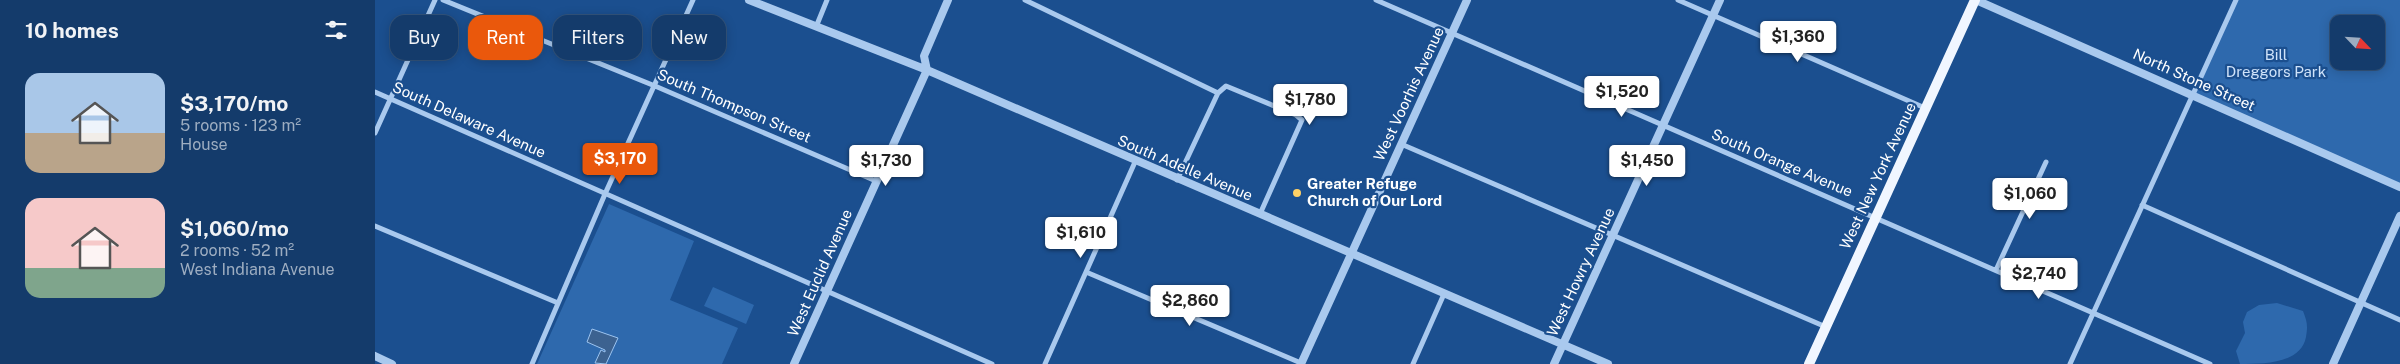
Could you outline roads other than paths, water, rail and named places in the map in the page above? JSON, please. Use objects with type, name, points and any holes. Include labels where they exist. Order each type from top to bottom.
[{"type":"main road","name":"West New York Avenue","points":[[1809,364],[1975,0]]},
{"type":"street","points":[[375,133],[435,0]]},
{"type":"street","name":"South Thompson Street","points":[[443,0],[655,86],[876,181]]},
{"type":"street","points":[[532,364],[605,194],[693,0]]},
{"type":"street","name":"South Adelle Avenue","points":[[749,0],[815,28],[927,70],[1135,162],[1608,364]]},
{"type":"street","points":[[815,28],[827,0]]},
{"type":"street","name":"West Euclid Avenue","points":[[794,364],[927,70],[924,56],[949,0]]},
{"type":"street","points":[[1025,0],[1218,93]]},
{"type":"street","name":"South Orange Avenue","points":[[1376,0],[2210,364]]},
{"type":"street","name":"West Voorhis Avenue","points":[[1301,363],[1467,0]]},
{"type":"street","points":[[1678,0],[1926,108]]},
{"type":"street","name":"West Howry Avenue","points":[[1554,364],[1720,0]]},
{"type":"street","name":"North Stone Street","points":[[1975,0],[2400,186]]},
{"type":"street","points":[[2070,364],[2237,0]]},
{"type":"street","points":[[1177,180],[1218,93],[1226,86],[1296,115],[1302,120],[1259,214]]},
{"type":"street","name":"South Delaware Avenue","points":[[375,92],[992,364]]},
{"type":"street","points":[[1401,144],[1826,327]]},
{"type":"street","points":[[1045,364],[1135,162]]},
{"type":"street","points":[[1996,270],[2046,162]]},
{"type":"street","points":[[2142,205],[2400,320]]},
{"type":"street","points":[[2333,364],[2400,216]]},
{"type":"street","points":[[375,226],[558,303]]},
{"type":"street","points":[[1086,272],[1301,363]]},
{"type":"street","points":[[1413,364],[1444,294]]},
{"type":"street","points":[[375,356],[392,364]]},
{"type":"place","name":"Greater Refuge Church of Our Lord","points":[[1297,193]]},
{"type":"park label","name":"Bill Dreggors Park","points":[[2276,64]]}]
